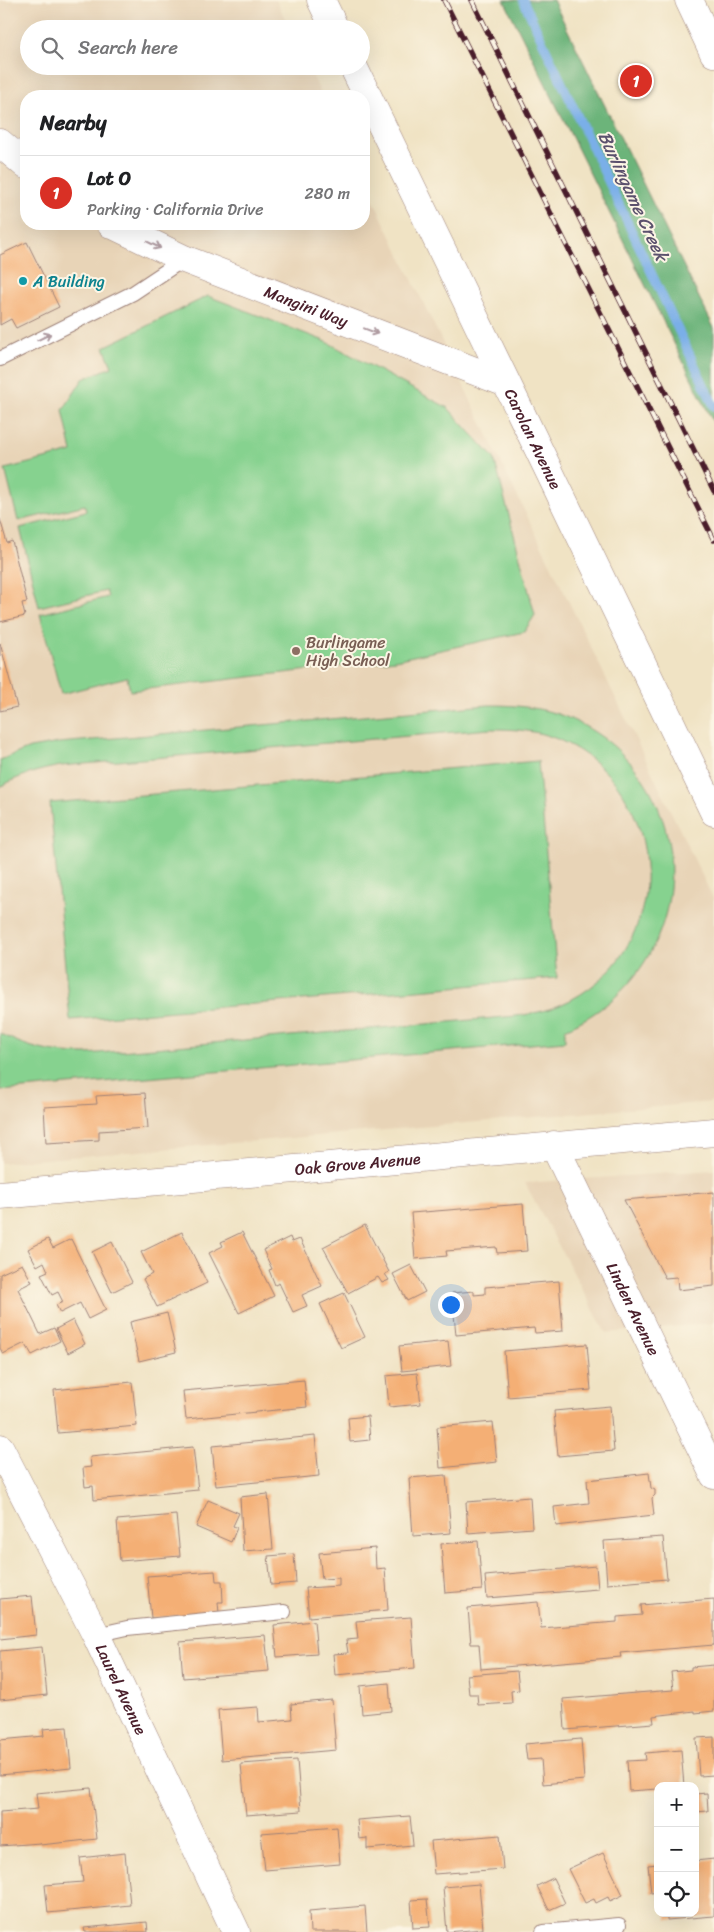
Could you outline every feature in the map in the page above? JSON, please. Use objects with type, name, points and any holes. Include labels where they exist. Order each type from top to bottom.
[{"type":"street","points":[[321,0],[331,20]]},
{"type":"street","points":[[689,0],[714,53]]},
{"type":"street","name":"Carolan Avenue","points":[[357,75],[365,90]]},
{"type":"street","name":"Carolan Avenue","points":[[370,101],[714,812]]},
{"type":"street","points":[[0,143],[20,160]]},
{"type":"street","name":"Mangini Way","points":[[123,230],[184,259],[506,383]]},
{"type":"street","name":"Oak Grove Avenue","points":[[0,1195],[714,1132]]},
{"type":"street","name":"Linden Avenue","points":[[554,1145],[714,1475]]},
{"type":"street","name":"Laurel Avenue","points":[[0,1448],[96,1635],[236,1932]]},
{"type":"lane","points":[[0,359],[133,293],[184,259]]},
{"type":"lane","points":[[96,1635],[127,1628],[284,1612]]},
{"type":"lane","points":[[543,1932],[619,1925]]},
{"type":"shaded area","name":"Burlingame High School","points":[[0,0],[276,0],[286,20],[20,20],[20,75],[312,75],[319,90],[20,90],[20,230],[370,230],[370,193],[714,900],[714,1095],[711,1102],[0,1163]]},
{"type":"shaded area","points":[[714,1170],[714,1323],[606,1333],[525,1183]]},
{"type":"green space","points":[[504,0],[553,0],[714,328],[714,424]]},
{"type":"green space","points":[[208,296],[327,342],[448,408],[494,458],[535,615],[524,632],[395,660],[130,691],[127,677],[61,694],[40,614],[108,597],[106,591],[39,607],[20,528],[86,511],[85,505],[18,521],[5,469],[72,452],[63,410],[83,379],[112,367],[104,347]]},
{"type":"green space","points":[[488,705],[528,707],[557,714],[566,717],[612,745],[645,783],[665,826],[671,873],[664,920],[644,963],[611,1001],[565,1029],[565,1041],[0,1091],[0,1033],[42,1050],[87,1054],[516,1016],[560,1005],[598,981],[625,949],[641,912],[646,872],[640,832],[623,794],[596,762],[549,736],[524,731],[490,729],[61,766],[15,779],[0,787],[0,760],[30,748],[59,743]]},
{"type":"green space","points":[[538,761],[557,978],[70,1020],[50,803]]},
{"type":"building","name":"A Building","points":[[27,242],[59,307],[16,328],[11,319],[0,325],[0,255]]},
{"type":"building","points":[[0,519],[7,543],[12,541],[27,602],[22,603],[25,616],[0,622]]},
{"type":"building","points":[[0,643],[17,707],[0,711]]},
{"type":"building","points":[[145,1093],[148,1128],[99,1131],[99,1140],[46,1143],[44,1107],[97,1104],[96,1096]]},
{"type":"building","points":[[714,1192],[714,1286],[678,1290],[677,1277],[665,1278],[624,1200]]},
{"type":"building","points":[[523,1204],[527,1251],[497,1253],[496,1247],[446,1251],[447,1256],[415,1259],[411,1213]]},
{"type":"building","points":[[365,1225],[389,1272],[385,1274],[389,1280],[382,1283],[378,1277],[348,1293],[323,1247]]},
{"type":"building","points":[[182,1232],[207,1283],[157,1307],[143,1279],[152,1274],[141,1252]]},
{"type":"building","points":[[242,1232],[274,1296],[239,1313],[209,1253],[223,1246],[221,1242]]},
{"type":"building","points":[[290,1237],[292,1242],[300,1239],[322,1286],[302,1295],[307,1306],[293,1312],[279,1283],[275,1285],[269,1270],[272,1269],[263,1250]]},
{"type":"building","points":[[48,1239],[53,1248],[71,1239],[106,1310],[88,1319],[80,1303],[60,1313],[56,1305],[63,1302],[58,1292],[52,1295],[41,1274],[48,1271],[44,1262],[37,1266],[28,1249]]},
{"type":"building","points":[[112,1242],[132,1282],[112,1292],[92,1252]]},
{"type":"building","points":[[22,1264],[32,1282],[18,1289],[40,1334],[54,1328],[60,1341],[32,1355],[25,1343],[3,1354],[0,1348],[0,1274]]},
{"type":"building","points":[[411,1265],[425,1292],[407,1301],[393,1274]]},
{"type":"building","points":[[559,1281],[563,1331],[535,1333],[534,1328],[456,1335],[452,1293],[474,1291],[474,1295],[485,1294],[485,1287]]},
{"type":"building","points":[[344,1293],[365,1337],[341,1348],[320,1304]]},
{"type":"building","points":[[167,1313],[176,1352],[139,1361],[130,1322]]},
{"type":"building","points":[[73,1320],[85,1344],[68,1353],[56,1329]]},
{"type":"building","points":[[448,1341],[451,1366],[402,1371],[399,1346]]},
{"type":"building","points":[[587,1344],[591,1390],[508,1397],[504,1351]]},
{"type":"building","points":[[417,1373],[421,1404],[389,1407],[386,1376]]},
{"type":"building","points":[[304,1380],[307,1407],[186,1419],[183,1391]]},
{"type":"building","points":[[132,1382],[137,1426],[58,1433],[54,1390]]},
{"type":"building","points":[[610,1406],[614,1451],[558,1456],[554,1411]]},
{"type":"building","points":[[368,1416],[370,1440],[350,1442],[348,1418]]},
{"type":"building","points":[[493,1422],[497,1462],[440,1468],[437,1427]]},
{"type":"building","points":[[315,1436],[319,1476],[216,1486],[212,1446]]},
{"type":"building","points":[[193,1447],[198,1490],[94,1500],[93,1486],[85,1487],[83,1468],[91,1467],[90,1457]]},
{"type":"building","points":[[649,1473],[651,1488],[655,1490],[655,1495],[652,1498],[654,1515],[556,1526],[554,1507],[589,1503],[587,1480]]},
{"type":"building","points":[[446,1475],[451,1533],[413,1536],[409,1478]]},
{"type":"building","points":[[268,1494],[273,1549],[243,1551],[240,1497]]},
{"type":"building","points":[[530,1497],[532,1528],[468,1533],[466,1502]]},
{"type":"building","points":[[208,1500],[239,1513],[233,1526],[237,1528],[231,1542],[196,1527]]},
{"type":"building","points":[[176,1515],[180,1556],[120,1561],[117,1520]]},
{"type":"building","points":[[663,1537],[667,1579],[607,1584],[604,1541]]},
{"type":"building","points":[[478,1541],[482,1590],[445,1593],[441,1544]]},
{"type":"building","points":[[375,1548],[376,1569],[385,1568],[388,1610],[309,1617],[306,1588],[339,1586],[339,1578],[322,1579],[319,1553]]},
{"type":"building","points":[[294,1554],[296,1583],[271,1585],[268,1556]]},
{"type":"building","points":[[596,1566],[598,1589],[487,1598],[485,1576]]},
{"type":"building","points":[[215,1571],[216,1581],[222,1581],[223,1602],[218,1602],[219,1613],[151,1618],[147,1576]]},
{"type":"building","points":[[32,1596],[36,1635],[0,1639],[0,1599]]},
{"type":"building","points":[[714,1599],[714,1645],[620,1653],[621,1657],[481,1669],[479,1644],[471,1644],[468,1608],[538,1602],[541,1628],[617,1622],[617,1617],[642,1615],[641,1605]]},
{"type":"building","points":[[411,1617],[415,1668],[335,1675],[333,1654],[348,1653],[346,1640],[358,1639],[356,1621]]},
{"type":"building","points":[[314,1621],[317,1654],[277,1657],[274,1625]]},
{"type":"building","points":[[265,1635],[269,1671],[183,1678],[180,1642]]},
{"type":"building","points":[[42,1647],[47,1695],[0,1700],[0,1651]]},
{"type":"building","points":[[714,1665],[714,1711],[695,1713],[695,1711],[653,1716],[654,1723],[565,1730],[563,1699],[673,1690],[671,1672],[691,1670],[691,1667]]},
{"type":"building","points":[[517,1671],[519,1690],[511,1691],[512,1703],[478,1705],[477,1694],[469,1694],[467,1675]]},
{"type":"building","points":[[389,1683],[391,1711],[362,1714],[360,1686]]},
{"type":"building","points":[[332,1700],[336,1750],[222,1760],[218,1710],[258,1707],[259,1722],[292,1719],[291,1704]]},
{"type":"building","points":[[67,1727],[71,1768],[0,1775],[0,1740],[44,1736],[43,1729]]},
{"type":"building","points":[[714,1737],[714,1775],[699,1776],[696,1738]]},
{"type":"building","points":[[581,1739],[584,1780],[543,1784],[541,1759],[527,1760],[525,1744]]},
{"type":"building","points":[[681,1750],[684,1782],[654,1782],[654,1789],[629,1791],[627,1761],[646,1760],[645,1753]]},
{"type":"building","points":[[297,1760],[301,1811],[246,1815],[241,1764]]},
{"type":"building","points":[[91,1788],[97,1839],[40,1845],[40,1843],[0,1846],[0,1812],[38,1809],[36,1793]]},
{"type":"building","points":[[707,1793],[708,1811],[699,1812],[699,1794]]},
{"type":"building","points":[[410,1816],[413,1845],[367,1849],[367,1838],[359,1839],[357,1820]]},
{"type":"building","points":[[337,1827],[340,1864],[265,1870],[261,1833]]},
{"type":"building","points":[[500,1835],[503,1869],[434,1874],[431,1841]]},
{"type":"building","points":[[125,1853],[130,1905],[48,1913],[45,1885],[83,1882],[80,1858]]},
{"type":"building","points":[[603,1853],[623,1895],[610,1901],[608,1897],[596,1903],[594,1899],[585,1903],[568,1869]]},
{"type":"building","points":[[714,1859],[714,1916],[667,1920],[667,1917],[699,1917],[699,1861]]},
{"type":"building","points":[[654,1864],[654,1893],[651,1893],[648,1865]]},
{"type":"building","points":[[553,1878],[565,1903],[549,1910],[537,1886]]},
{"type":"building","points":[[479,1884],[483,1929],[447,1932],[443,1887]]},
{"type":"building","points":[[427,1899],[430,1927],[413,1928],[411,1900]]},
{"type":"building","points":[[365,1906],[367,1932],[310,1932],[309,1911]]},
{"type":"building","points":[[147,1922],[148,1932],[85,1932],[84,1928]]},
{"type":"waterway","name":"Burlingame Creek","points":[[523,0],[714,406]]},
{"type":"railway","points":[[444,0],[714,540]]},
{"type":"railway","points":[[472,0],[714,491]]},
{"type":"place","name":"Lot O","points":[[636,81]]},
{"type":"place","name":"A Building","points":[[23,281]]},
{"type":"place","name":"Burlingame High School","points":[[296,651]]}]
